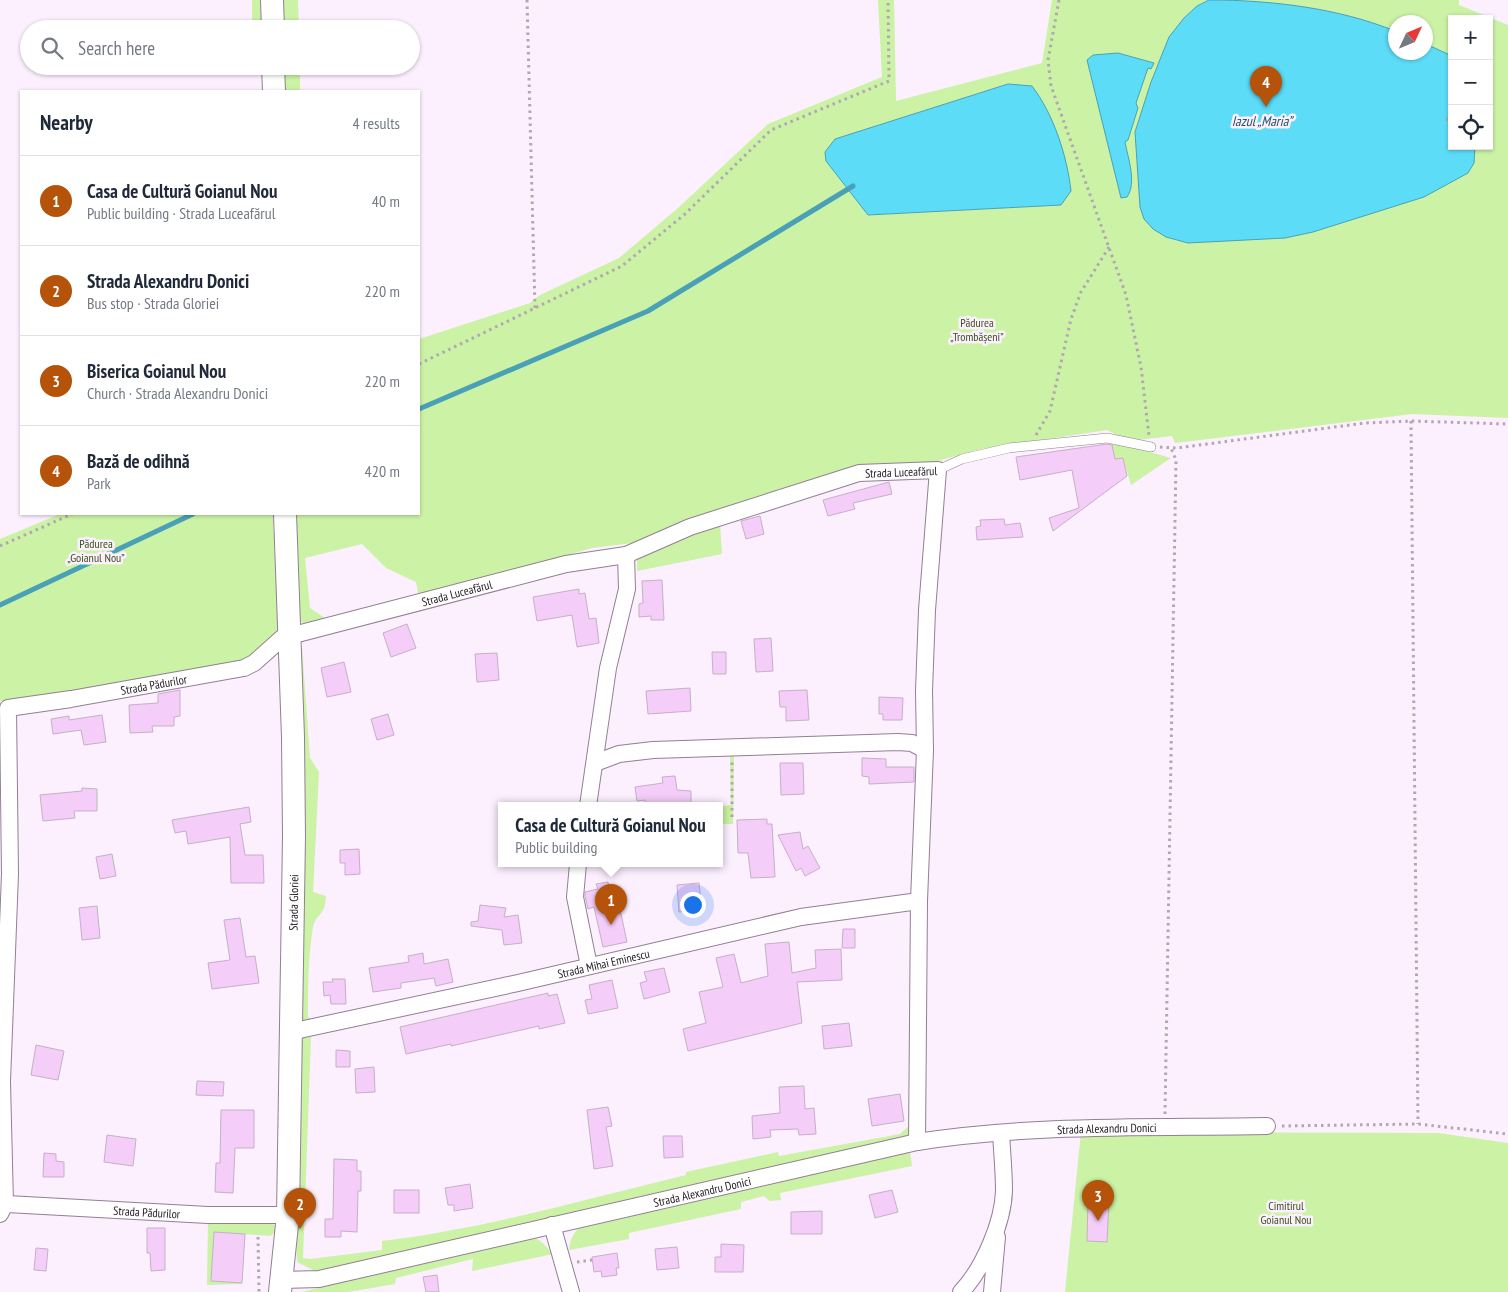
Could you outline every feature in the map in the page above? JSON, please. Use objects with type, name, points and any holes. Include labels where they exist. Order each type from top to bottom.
[{"type":"street","points":[[272,0],[273,20]]},
{"type":"street","points":[[273,75],[274,90]]},
{"type":"street","name":"Strada Luceafărul","points":[[290,636],[566,564],[626,555],[690,526],[859,473],[938,470],[927,610],[920,901]]},
{"type":"street","name":"Strada Gloriei","points":[[281,1286],[288,1215],[294,836],[290,636],[285,515]]},
{"type":"street","points":[[589,802],[608,668],[627,590],[626,555]]},
{"type":"street","name":"Strada Pădurilor","points":[[288,1215],[208,1215],[2,1209],[2,1082],[10,874],[4,708],[72,699],[244,668],[254,663],[282,638],[290,636]]},
{"type":"street","points":[[595,764],[619,754],[654,750],[732,749],[898,742],[912,743],[924,750]]},
{"type":"street","points":[[578,867],[575,897],[589,966]]},
{"type":"street","points":[[917,1142],[920,901]]},
{"type":"street","name":"Strada Mihai Eminescu","points":[[290,1032],[801,917],[874,905],[920,901]]},
{"type":"street","name":"Strada Alexandru Donici","points":[[281,1286],[319,1279],[917,1142],[962,1135],[1084,1128],[1267,1126]]},
{"type":"street","points":[[992,1292],[999,1220],[1004,1192],[1001,1133]]},
{"type":"street","points":[[961,1292],[974,1278],[999,1220]]},
{"type":"street","points":[[552,1225],[571,1292]]},
{"type":"lane","points":[[938,470],[981,454],[1029,446],[1107,438],[1151,447]]},
{"type":"path","points":[[527,0],[534,309]]},
{"type":"path","points":[[420,364],[622,266],[685,214],[772,130],[889,81],[888,0]]},
{"type":"path","points":[[1059,0],[1048,60],[1051,86],[1109,246],[1111,258],[1126,295],[1141,367],[1151,447],[1171,448],[1365,423],[1411,421],[1508,424]]},
{"type":"path","points":[[1029,446],[1050,410],[1071,319],[1081,292],[1109,246]]},
{"type":"path","points":[[1411,421],[1418,1124]]},
{"type":"path","points":[[1165,1128],[1176,460],[1171,448]]},
{"type":"path","points":[[0,546],[70,515]]},
{"type":"path","points":[[732,749],[732,816]]},
{"type":"path","points":[[1267,1126],[1418,1124],[1508,1134]]},
{"type":"path","points":[[258,1238],[259,1292]]},
{"type":"green space","points":[[252,0],[263,0],[263,20],[252,20]]},
{"type":"green space","points":[[280,0],[298,0],[299,20],[280,20]]},
{"type":"green space","name":"Pădurea „Trombășeni”","points":[[878,0],[894,0],[896,101],[1042,63],[1052,0],[1459,0],[1459,5],[1484,15],[1448,15],[1448,150],[1493,150],[1493,19],[1508,25],[1508,418],[1412,414],[1175,443],[1172,436],[1129,441],[1107,430],[981,449],[923,465],[860,468],[641,542],[592,548],[419,598],[416,582],[386,568],[362,544],[305,558],[310,608],[328,620],[308,625],[295,619],[292,515],[420,515],[420,339],[530,303],[540,295],[619,258],[678,208],[768,124],[882,77]],"holes":[[[1008,84],[1061,205],[868,215],[835,139]]]},
{"type":"green space","points":[[281,75],[300,75],[300,90],[282,90]]},
{"type":"green space","points":[[1111,441],[1171,458],[1131,485],[1123,458],[1115,459]]},
{"type":"green space","name":"Pădurea „Goianul Nou”","points":[[58,515],[273,515],[278,632],[241,662],[69,694],[0,701],[0,539]]},
{"type":"green space","points":[[720,523],[722,554],[637,571],[637,555]]},
{"type":"green space","points":[[302,647],[310,758],[319,772],[313,892],[326,896],[324,908],[314,923],[310,949],[308,1017],[314,1020],[302,1023],[298,648]]},
{"type":"green space","points":[[730,754],[734,757],[733,824],[723,824],[723,806],[731,805]]},
{"type":"green space","points":[[311,1037],[303,1258],[310,1259],[382,1250],[382,1241],[420,1236],[497,1221],[686,1175],[686,1172],[778,1152],[779,1156],[900,1134],[911,1124],[911,1139],[319,1273],[297,1262],[296,1242],[299,1038]]},
{"type":"green space","name":"Cimitirul Goianul Nou","points":[[1081,1132],[1438,1133],[1508,1143],[1508,1292],[1065,1292]]},
{"type":"green space","points":[[910,1152],[912,1166],[780,1193],[781,1200],[770,1201],[764,1196],[741,1202],[741,1209],[629,1233],[629,1239],[569,1250],[573,1236],[582,1224]]},
{"type":"green space","points":[[208,1224],[272,1224],[276,1226],[276,1232],[270,1236],[214,1232],[211,1281],[242,1284],[207,1285]]},
{"type":"green space","points":[[525,1236],[537,1239],[553,1254],[472,1271],[473,1259],[396,1278],[395,1284],[348,1292],[302,1292]]},
{"type":"water","name":"Iazul „Maria”","points":[[1209,0],[1232,0],[1280,4],[1327,11],[1351,16],[1388,28],[1388,60],[1433,60],[1433,47],[1448,54],[1448,150],[1475,150],[1474,163],[1468,173],[1424,197],[1313,232],[1285,238],[1188,243],[1166,237],[1153,229],[1144,219],[1140,207],[1135,132],[1151,82],[1169,37],[1184,18],[1197,6]]},
{"type":"water","points":[[1118,53],[1154,63],[1151,69],[1148,68],[1136,103],[1138,108],[1128,140],[1125,142],[1132,178],[1127,197],[1121,198],[1087,60],[1093,55]]},
{"type":"water","points":[[1008,84],[1032,86],[1040,97],[1053,123],[1063,150],[1071,191],[1061,205],[868,215],[826,161],[825,152],[835,139]]},
{"type":"building","points":[[1107,444],[1112,445],[1115,459],[1123,458],[1127,476],[1053,531],[1049,518],[1079,508],[1072,470],[1020,480],[1016,457]]},
{"type":"building","points":[[889,482],[892,494],[853,503],[855,509],[828,516],[823,500]]},
{"type":"building","points":[[760,516],[764,534],[746,539],[741,521]]},
{"type":"building","points":[[1004,519],[1005,525],[1020,523],[1023,537],[977,540],[976,527],[981,526],[980,520]]},
{"type":"building","points":[[662,580],[664,620],[651,620],[651,616],[639,617],[639,604],[643,603],[642,581]]},
{"type":"building","points":[[579,589],[579,594],[585,593],[589,619],[596,618],[599,643],[577,647],[572,615],[537,621],[533,597]]},
{"type":"building","points":[[407,624],[416,648],[391,657],[383,633]]},
{"type":"building","points":[[771,638],[773,671],[756,672],[754,639]]},
{"type":"building","points":[[712,652],[726,652],[726,674],[713,674]]},
{"type":"building","points":[[497,653],[499,680],[477,682],[475,654]]},
{"type":"building","points":[[344,662],[351,692],[327,697],[321,668]]},
{"type":"building","points":[[690,688],[691,711],[648,714],[646,691]]},
{"type":"building","points":[[180,690],[180,716],[174,717],[174,726],[152,726],[153,732],[130,733],[129,705],[158,703],[158,694]]},
{"type":"building","points":[[807,690],[809,720],[786,721],[786,707],[780,707],[779,691]]},
{"type":"building","points":[[879,697],[903,698],[902,720],[883,720],[883,714],[879,714]]},
{"type":"building","points":[[388,714],[394,735],[377,740],[371,719]]},
{"type":"building","points":[[102,715],[106,742],[84,745],[81,730],[53,734],[51,719],[69,716],[69,720]]},
{"type":"building","points":[[862,758],[886,759],[886,767],[914,767],[914,782],[869,784],[869,777],[862,776]]},
{"type":"building","points":[[780,763],[803,763],[804,794],[781,795]]},
{"type":"building","points":[[675,776],[677,790],[691,791],[691,802],[637,801],[635,787],[663,783],[662,777]]},
{"type":"building","points":[[82,788],[97,789],[97,811],[74,811],[75,818],[43,821],[40,795],[82,791]]},
{"type":"building","points":[[249,807],[251,822],[240,824],[245,855],[263,855],[264,883],[231,883],[230,837],[188,844],[186,831],[175,833],[172,820]]},
{"type":"building","points":[[767,819],[767,824],[772,824],[775,877],[751,878],[748,853],[738,853],[737,820]]},
{"type":"building","points":[[800,832],[803,849],[808,846],[820,868],[805,876],[801,868],[796,871],[778,835]]},
{"type":"building","points":[[359,849],[360,874],[345,875],[345,863],[340,863],[340,850]]},
{"type":"building","points":[[112,854],[116,876],[100,879],[96,857]]},
{"type":"building","points":[[608,882],[612,901],[618,900],[627,942],[603,947],[594,907],[588,909],[585,892],[598,889],[596,884]]},
{"type":"building","points":[[699,883],[702,910],[679,912],[677,885]]},
{"type":"building","points":[[480,905],[506,908],[504,917],[518,915],[522,943],[504,945],[502,930],[471,926],[471,922],[478,921]]},
{"type":"building","points":[[97,906],[100,938],[82,940],[79,908]]},
{"type":"building","points":[[240,918],[246,957],[255,956],[259,983],[212,989],[208,963],[230,960],[224,920]]},
{"type":"building","points":[[843,929],[855,929],[855,948],[842,948]]},
{"type":"building","points":[[789,942],[792,973],[816,968],[815,950],[841,949],[842,980],[797,982],[802,1023],[688,1051],[683,1029],[706,1023],[699,992],[723,987],[716,958],[734,954],[741,983],[768,976],[765,944]]},
{"type":"building","points":[[423,953],[424,964],[448,959],[453,982],[436,986],[434,978],[401,983],[401,988],[373,992],[369,968],[409,962],[408,956]]},
{"type":"building","points":[[664,968],[670,992],[644,999],[640,983],[647,981],[644,972]]},
{"type":"building","points":[[332,979],[345,979],[346,1004],[331,1004],[330,995],[324,996],[323,982],[333,982]]},
{"type":"building","points":[[612,980],[618,1008],[588,1014],[585,1000],[592,999],[589,985]]},
{"type":"building","points":[[548,993],[548,996],[557,994],[565,1023],[539,1029],[539,1026],[406,1054],[400,1027]]},
{"type":"building","points":[[849,1023],[852,1046],[824,1049],[822,1026]]},
{"type":"building","points":[[36,1045],[64,1051],[58,1080],[31,1075]]},
{"type":"building","points":[[336,1050],[350,1051],[350,1067],[336,1067]]},
{"type":"building","points":[[374,1067],[375,1092],[356,1093],[355,1069]]},
{"type":"building","points":[[197,1081],[224,1082],[223,1096],[196,1095]]},
{"type":"building","points":[[804,1086],[805,1109],[814,1108],[816,1134],[799,1135],[798,1129],[770,1130],[771,1137],[753,1139],[752,1116],[780,1113],[779,1087]]},
{"type":"building","points":[[900,1094],[904,1121],[872,1126],[868,1099]]},
{"type":"building","points":[[608,1107],[612,1126],[606,1127],[613,1166],[594,1169],[587,1110]]},
{"type":"building","points":[[221,1110],[254,1110],[254,1148],[235,1148],[233,1193],[215,1192],[216,1163],[220,1163]]},
{"type":"building","points":[[107,1135],[136,1139],[133,1166],[104,1162]]},
{"type":"building","points":[[663,1136],[682,1136],[683,1157],[664,1158]]},
{"type":"building","points":[[44,1153],[56,1154],[56,1161],[64,1162],[64,1177],[43,1177]]},
{"type":"building","points":[[334,1159],[357,1160],[357,1171],[361,1171],[361,1191],[358,1191],[357,1232],[341,1231],[341,1237],[325,1237],[325,1219],[333,1219]]},
{"type":"building","points":[[470,1184],[473,1208],[454,1211],[454,1205],[448,1205],[445,1188]]},
{"type":"building","points":[[394,1190],[419,1190],[419,1213],[394,1213]]},
{"type":"building","points":[[892,1190],[898,1212],[875,1218],[869,1195]]},
{"type":"building","points":[[1088,1200],[1109,1202],[1107,1242],[1087,1241]]},
{"type":"building","points":[[822,1211],[822,1234],[791,1234],[791,1212]]},
{"type":"building","points":[[147,1228],[165,1228],[165,1270],[151,1271],[150,1253],[147,1253]]},
{"type":"building","points":[[214,1232],[245,1234],[242,1283],[211,1281]]},
{"type":"building","points":[[721,1244],[744,1245],[743,1272],[715,1272],[715,1257],[721,1257]]},
{"type":"building","points":[[677,1247],[679,1268],[657,1270],[655,1249]]},
{"type":"building","points":[[36,1248],[48,1249],[46,1271],[34,1270]]},
{"type":"building","points":[[617,1253],[619,1268],[616,1268],[617,1275],[602,1277],[601,1271],[594,1272],[592,1257]]},
{"type":"building","points":[[437,1275],[439,1292],[426,1292],[423,1277]]},
{"type":"waterway","points":[[420,409],[648,311],[853,186]]},
{"type":"waterway","points":[[0,605],[191,515]]},
{"type":"place","name":"Bază de odihnă","points":[[1266,107]]},
{"type":"place","name":"Casa de Cultură Goianul Nou","points":[[611,925]]},
{"type":"place","name":"Biserica Goianul Nou","points":[[1098,1221]]},
{"type":"place","name":"Strada Alexandru Donici","points":[[300,1229]]}]
